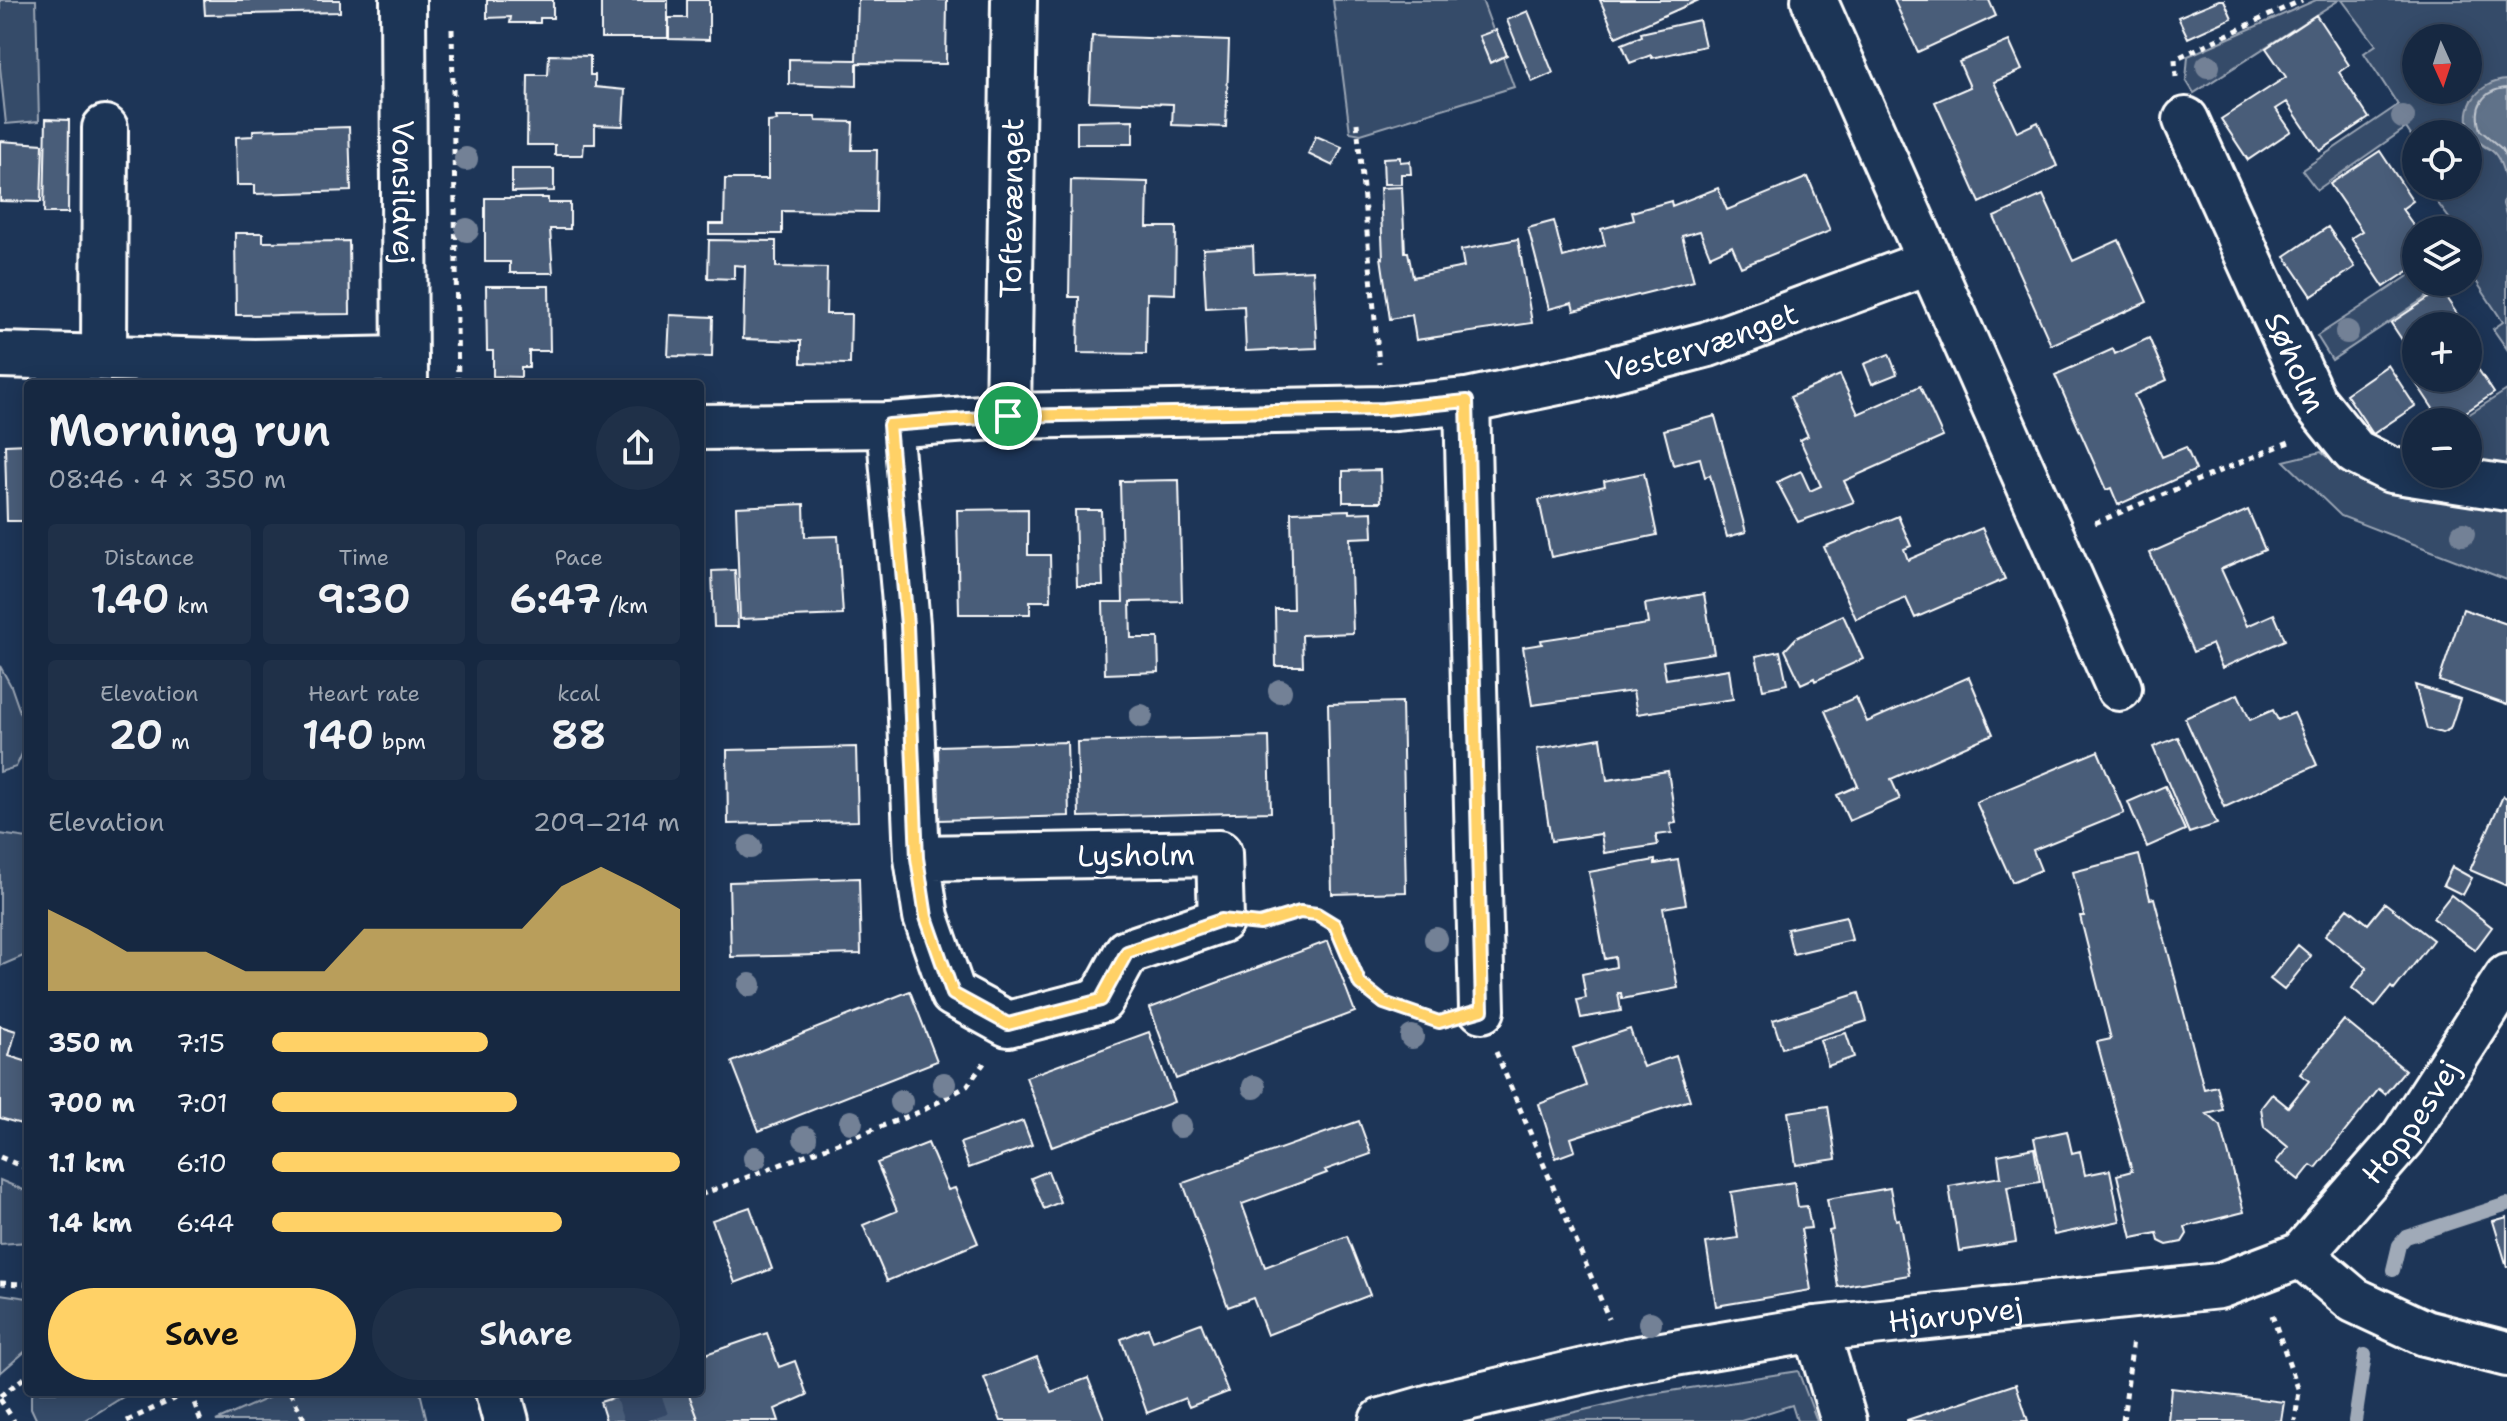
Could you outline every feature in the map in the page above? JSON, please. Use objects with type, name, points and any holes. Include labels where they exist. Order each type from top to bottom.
[{"type":"street","name":"Vonsildvej","points":[[403,0],[405,372]]},
{"type":"street","name":"Toftevænget","points":[[1008,416],[1014,0]]},
{"type":"street","points":[[1814,0],[2119,688]]},
{"type":"street","name":"Søholm","points":[[2186,120],[2313,400],[2355,452],[2391,470],[2507,488]]},
{"type":"street","points":[[104,357],[105,128]]},
{"type":"street","name":"Vestervænget","points":[[704,427],[889,425],[1008,416],[1384,409],[1467,401],[1582,377],[1708,344],[1930,262]]},
{"type":"street","points":[[0,355],[254,362],[405,372]]},
{"type":"street","points":[[1467,401],[1482,1010]]},
{"type":"street","points":[[889,425],[907,625],[917,858],[926,917],[953,994],[1008,1024],[1101,1000],[1127,952],[1221,920]]},
{"type":"street","name":"Lysholm","points":[[917,858],[1219,853],[1221,920]]},
{"type":"street","name":"Hoppesvej","points":[[2301,1255],[2403,1138],[2507,977]]},
{"type":"street","points":[[2301,1255],[2354,1300],[2425,1333],[2507,1354]]},
{"type":"street","name":"Hjarupvej","points":[[1382,1421],[1441,1404],[1627,1361],[1816,1329],[2219,1286],[2301,1255]]},
{"type":"street","points":[[1816,1329],[1844,1421]]},
{"type":"street","points":[[499,1396],[506,1421]]},
{"type":"path","points":[[2175,59],[2302,0]]},
{"type":"path","points":[[452,15],[458,380]]},
{"type":"path","points":[[1357,123],[1384,409]]},
{"type":"path","points":[[2054,540],[2306,434],[2328,418]]},
{"type":"path","points":[[1221,920],[1260,924],[1300,912],[1317,914],[1335,925],[1360,984],[1384,1003],[1439,1022],[1482,1010],[1499,1062],[1627,1361]]},
{"type":"path","points":[[704,1193],[922,1111],[967,1086],[1008,1024]]},
{"type":"path","points":[[0,1157],[24,1167]]},
{"type":"path","points":[[2257,1273],[2299,1391],[2295,1421]]},
{"type":"path","points":[[0,1283],[24,1284]]},
{"type":"path","points":[[2123,1421],[2138,1294]]},
{"type":"path","points":[[14,1421],[0,1398],[24,1378]]},
{"type":"path","points":[[127,1421],[180,1396]]},
{"type":"path","points":[[191,1396],[201,1421]]},
{"type":"path","points":[[292,1396],[305,1421]]},
{"type":"shaded area","points":[[0,0],[36,0],[39,121],[6,124],[0,67]]},
{"type":"shaded area","points":[[1333,0],[1482,0],[1514,87],[1361,134],[1350,132]]},
{"type":"shaded area","points":[[2316,0],[2339,0],[2194,93],[2186,80],[2188,56]]},
{"type":"shaded area","points":[[2342,0],[2507,0],[2507,80],[2482,94],[2482,24],[2402,24],[2402,104],[2471,104],[2471,120],[2402,120],[2402,131],[2317,190],[2302,170],[2398,105],[2364,53],[2376,45]]},
{"type":"shaded area","points":[[2482,145],[2493,151],[2502,165],[2505,178],[2507,349],[2493,329],[2503,322],[2482,290],[2482,216],[2448,216],[2436,200],[2482,200]]},
{"type":"shaded area","points":[[2402,280],[2402,296],[2428,296],[2332,360],[2317,336]]},
{"type":"shaded area","points":[[2507,390],[2507,466],[2482,463],[2482,408],[2479,408]]},
{"type":"shaded area","points":[[2321,452],[2358,480],[2386,492],[2420,499],[2507,506],[2507,580],[2341,516],[2284,461]]},
{"type":"shaded area","points":[[0,666],[11,686],[24,723],[24,750],[16,767],[0,772]]},
{"type":"shaded area","points":[[0,834],[24,837],[24,956],[0,966]]},
{"type":"shaded area","points":[[0,1180],[24,1190],[24,1242],[0,1244]]},
{"type":"shaded area","points":[[0,1294],[24,1297],[24,1352],[0,1373]]},
{"type":"shaded area","points":[[1798,1371],[1817,1421],[1797,1421],[1792,1405],[1741,1421],[1537,1421],[1652,1394]]},
{"type":"shaded area","points":[[31,1396],[124,1396],[84,1421],[37,1421],[31,1408]]},
{"type":"shaded area","points":[[272,1396],[421,1396],[427,1421],[216,1421]]},
{"type":"water","points":[[2507,80],[2507,185],[2498,158],[2482,144],[2482,120],[2468,119],[2471,104],[2482,104],[2482,89]]},
{"type":"building","points":[[204,0],[340,0],[340,12],[205,15]]},
{"type":"building","points":[[487,0],[553,0],[553,18],[540,18],[540,23],[510,23],[511,17],[487,18]]},
{"type":"building","points":[[601,0],[668,0],[668,38],[601,38]]},
{"type":"building","points":[[687,0],[709,0],[709,40],[669,39],[669,18],[687,18]]},
{"type":"building","points":[[858,0],[947,0],[946,64],[857,63],[857,86],[789,84],[789,59],[856,60]]},
{"type":"building","points":[[1600,0],[1699,0],[1616,37]]},
{"type":"building","points":[[1894,0],[1989,0],[1996,16],[1918,52]]},
{"type":"building","points":[[2224,0],[2232,18],[2188,38],[2178,17]]},
{"type":"building","points":[[1528,11],[1553,73],[1532,82],[1507,20]]},
{"type":"building","points":[[2316,15],[2349,65],[2339,72],[2369,118],[2320,151],[2287,102],[2276,109],[2291,131],[2248,160],[2221,119],[2286,77],[2266,48]]},
{"type":"building","points":[[1699,20],[1705,46],[1652,58],[1651,55],[1630,63],[1622,44],[1642,36],[1641,33]]},
{"type":"building","points":[[1496,30],[1507,55],[1490,63],[1479,36]]},
{"type":"building","points":[[1092,36],[1229,41],[1226,127],[1172,125],[1173,104],[1089,101]]},
{"type":"building","points":[[2009,41],[2022,70],[1994,82],[2017,132],[2038,122],[2057,166],[1980,203],[1935,102],[1970,87],[1959,62]]},
{"type":"building","points":[[549,55],[590,56],[590,75],[595,75],[595,87],[625,90],[623,126],[595,125],[595,144],[584,144],[583,155],[555,155],[555,145],[527,145],[528,75],[548,75]]},
{"type":"building","points":[[776,117],[815,117],[816,121],[853,122],[852,150],[877,150],[876,212],[782,211],[782,234],[709,234],[709,224],[724,224],[725,179],[768,179],[768,122],[777,121]]},
{"type":"building","points":[[46,119],[69,120],[68,213],[44,213]]},
{"type":"building","points":[[1133,120],[1133,144],[1077,144],[1077,121]]},
{"type":"building","points":[[349,127],[351,191],[255,194],[255,185],[237,185],[236,137],[253,136],[253,130]]},
{"type":"building","points":[[1316,136],[1342,147],[1333,166],[1308,154]]},
{"type":"building","points":[[0,141],[43,144],[41,202],[0,201]]},
{"type":"building","points":[[2380,151],[2402,184],[2402,200],[2413,201],[2402,209],[2407,216],[2402,216],[2402,275],[2384,287],[2351,238],[2362,231],[2330,184]]},
{"type":"building","points":[[1400,157],[1400,162],[1410,161],[1411,174],[1401,174],[1401,184],[1384,184],[1383,158]]},
{"type":"building","points":[[512,169],[554,169],[554,191],[512,192]]},
{"type":"building","points":[[1808,177],[1830,231],[1741,267],[1732,246],[1710,256],[1700,231],[1682,236],[1694,281],[1574,311],[1572,303],[1549,309],[1528,228],[1554,221],[1563,257],[1605,245],[1601,229],[1634,220],[1632,212],[1671,201],[1672,206],[1718,188],[1727,210]]},
{"type":"building","points":[[1071,180],[1148,182],[1147,227],[1176,227],[1175,294],[1147,293],[1146,354],[1078,353],[1079,297],[1069,297]]},
{"type":"building","points":[[1402,187],[1405,252],[1408,252],[1413,277],[1464,267],[1461,250],[1518,239],[1532,323],[1416,340],[1412,315],[1390,319],[1381,257],[1380,188]]},
{"type":"building","points":[[2043,195],[2073,261],[2119,240],[2147,302],[2051,345],[1994,217]]},
{"type":"building","points":[[485,198],[548,198],[548,203],[570,203],[570,229],[550,229],[553,273],[510,273],[510,262],[485,262]]},
{"type":"building","points":[[2328,227],[2355,267],[2312,296],[2285,256]]},
{"type":"building","points":[[235,233],[263,233],[263,242],[349,241],[350,314],[236,315]]},
{"type":"building","points":[[709,240],[776,241],[776,267],[827,268],[826,314],[851,314],[850,364],[801,363],[801,341],[743,339],[745,266],[734,265],[734,279],[708,278]]},
{"type":"building","points":[[1253,246],[1254,273],[1313,270],[1317,348],[1246,351],[1244,306],[1206,308],[1203,249]]},
{"type":"building","points":[[486,286],[549,286],[550,351],[529,351],[529,367],[521,367],[521,377],[493,376],[493,351],[487,351]]},
{"type":"building","points":[[2432,296],[2445,296],[2456,312],[2408,312]]},
{"type":"building","points":[[670,315],[713,317],[712,357],[668,356]]},
{"type":"building","points":[[2402,316],[2402,340],[2391,323]]},
{"type":"building","points":[[2149,338],[2167,380],[2134,395],[2162,457],[2186,447],[2196,470],[2118,505],[2111,488],[2106,490],[2055,375],[2113,349],[2115,354]]},
{"type":"building","points":[[1889,354],[1897,374],[1872,384],[1864,364]]},
{"type":"building","points":[[2388,365],[2402,386],[2402,392],[2406,392],[2415,406],[2402,408],[2402,415],[2373,434],[2346,394]]},
{"type":"building","points":[[1840,375],[1858,414],[1920,386],[1943,437],[1844,481],[1854,502],[1798,522],[1777,482],[1801,471],[1810,491],[1821,486],[1800,440],[1808,436],[1790,397]]},
{"type":"building","points":[[2482,375],[2494,393],[2472,408],[2433,408],[2422,392],[2482,392]]},
{"type":"building","points":[[1715,416],[1746,532],[1727,537],[1710,475],[1705,477],[1700,458],[1673,465],[1664,430]]},
{"type":"building","points":[[24,444],[24,521],[7,521],[5,445]]},
{"type":"building","points":[[1380,470],[1381,502],[1343,502],[1343,471]]},
{"type":"building","points":[[1644,473],[1657,535],[1551,557],[1539,500],[1605,486],[1604,481]]},
{"type":"building","points":[[1179,480],[1182,601],[1130,602],[1131,638],[1158,638],[1159,672],[1105,674],[1103,602],[1123,602],[1120,481]]},
{"type":"building","points":[[804,504],[805,537],[838,536],[843,615],[740,619],[736,507]]},
{"type":"building","points":[[1028,509],[1028,555],[1050,555],[1051,601],[1030,601],[1030,614],[959,614],[957,510]]},
{"type":"building","points":[[1075,510],[1101,510],[1103,586],[1077,586]]},
{"type":"building","points":[[1349,510],[1349,513],[1372,512],[1373,537],[1350,538],[1353,633],[1302,635],[1303,666],[1276,666],[1275,609],[1293,609],[1291,512]]},
{"type":"building","points":[[2248,510],[2265,550],[2221,569],[2247,626],[2274,614],[2285,640],[2222,668],[2212,644],[2193,652],[2150,553]]},
{"type":"building","points":[[1898,516],[1911,546],[1904,549],[1908,560],[1982,528],[2005,579],[1915,618],[1906,598],[1856,619],[1824,547]]},
{"type":"building","points":[[735,570],[738,627],[714,627],[712,571]]},
{"type":"building","points":[[1704,594],[1714,653],[1663,661],[1666,679],[1729,669],[1733,699],[1637,714],[1633,691],[1532,705],[1523,647],[1542,644],[1541,640],[1648,624],[1645,604]]},
{"type":"building","points":[[2463,609],[2507,624],[2507,705],[2439,681]]},
{"type":"building","points":[[1843,615],[1863,659],[1815,681],[1814,678],[1801,684],[1785,650],[1796,638]]},
{"type":"building","points":[[1780,651],[1787,684],[1763,689],[1756,656]]},
{"type":"building","points":[[1969,677],[1993,734],[1891,779],[1900,799],[1849,821],[1837,795],[1858,786],[1825,711],[1856,697],[1867,722]]},
{"type":"building","points":[[2415,685],[2460,699],[2450,729],[2442,733],[2427,729]]},
{"type":"building","points":[[2238,694],[2250,720],[2273,710],[2278,720],[2294,713],[2317,765],[2225,807],[2185,718]]},
{"type":"building","points":[[1402,702],[1406,892],[1332,894],[1328,704]]},
{"type":"building","points":[[1269,737],[1271,812],[1079,817],[1077,742]]},
{"type":"building","points":[[2178,737],[2217,824],[2189,833],[2153,747]]},
{"type":"building","points":[[1601,738],[1607,780],[1668,771],[1676,823],[1670,824],[1672,833],[1656,835],[1658,845],[1604,853],[1601,834],[1551,841],[1537,749]]},
{"type":"building","points":[[1067,742],[1069,816],[939,820],[938,746]]},
{"type":"building","points":[[856,747],[858,821],[728,824],[727,750]]},
{"type":"building","points":[[2098,751],[2124,813],[2033,850],[2041,870],[2012,882],[1976,802]]},
{"type":"building","points":[[2165,786],[2185,830],[2147,847],[2128,802]]},
{"type":"building","points":[[2503,796],[2507,798],[2507,886],[2470,870]]},
{"type":"building","points":[[2139,855],[2150,899],[2154,898],[2204,1089],[2217,1086],[2223,1110],[2207,1114],[2221,1126],[2244,1212],[2185,1227],[2187,1234],[2182,1242],[2167,1245],[2159,1241],[2157,1233],[2132,1238],[2117,1175],[2132,1171],[2097,1042],[2111,1039],[2080,916],[2084,916],[2073,872]]},
{"type":"building","points":[[1655,860],[1655,864],[1678,860],[1686,904],[1663,908],[1678,988],[1622,999],[1621,993],[1618,993],[1621,1011],[1581,1018],[1577,1000],[1586,998],[1582,974],[1616,967],[1615,957],[1605,959],[1589,872]]},
{"type":"building","points":[[2452,867],[2472,878],[2463,895],[2443,885]]},
{"type":"building","points":[[859,878],[861,954],[731,957],[729,882]]},
{"type":"building","points":[[2451,895],[2492,927],[2475,950],[2433,918]]},
{"type":"building","points":[[2385,903],[2433,940],[2394,990],[2391,987],[2375,1007],[2352,988],[2367,968],[2325,935],[2348,908],[2368,924]]},
{"type":"building","points":[[1846,916],[1852,940],[1793,954],[1787,929]]},
{"type":"building","points":[[1328,941],[1355,1012],[1176,1079],[1150,1008]]},
{"type":"building","points":[[2298,945],[2311,956],[2284,990],[2270,979]]},
{"type":"building","points":[[910,991],[937,1061],[759,1131],[732,1062]]},
{"type":"building","points":[[1859,993],[1867,1021],[1782,1048],[1773,1020]]},
{"type":"building","points":[[2344,1020],[2405,1070],[2385,1094],[2379,1089],[2316,1168],[2311,1165],[2299,1180],[2276,1162],[2288,1147],[2264,1127],[2261,1108],[2272,1094],[2288,1107],[2309,1081],[2300,1074]]},
{"type":"building","points":[[0,1026],[16,1031],[9,1056],[24,1061],[24,1125],[0,1118]]},
{"type":"building","points":[[1630,1029],[1643,1067],[1676,1056],[1690,1100],[1571,1138],[1575,1151],[1556,1158],[1539,1104],[1586,1086],[1573,1048]]},
{"type":"building","points":[[1149,1032],[1174,1102],[1052,1147],[1026,1077]]},
{"type":"building","points":[[1846,1033],[1854,1057],[1828,1066],[1820,1040]]},
{"type":"building","points":[[1828,1106],[1836,1159],[1796,1165],[1788,1112]]},
{"type":"building","points":[[1023,1121],[1032,1145],[969,1168],[960,1143]]},
{"type":"building","points":[[1359,1121],[1371,1154],[1242,1204],[1265,1267],[1347,1236],[1370,1295],[1267,1335],[1253,1298],[1228,1307],[1183,1183]]},
{"type":"building","points":[[2067,1131],[2072,1153],[2080,1151],[2085,1175],[2110,1170],[2120,1221],[2054,1235],[2034,1138]]},
{"type":"building","points":[[928,1143],[948,1190],[955,1188],[978,1243],[887,1281],[863,1225],[897,1211],[877,1163]]},
{"type":"building","points":[[2034,1148],[2040,1182],[2007,1187],[2016,1242],[1959,1251],[1949,1186],[2001,1177],[1998,1155]]},
{"type":"building","points":[[1048,1171],[1060,1202],[1044,1209],[1031,1178]]},
{"type":"building","points":[[1794,1182],[1798,1207],[1807,1206],[1811,1228],[1801,1229],[1811,1290],[1716,1306],[1706,1243],[1738,1238],[1731,1192]]},
{"type":"building","points":[[1890,1188],[1909,1275],[1838,1287],[1827,1199]]},
{"type":"building","points":[[750,1207],[772,1269],[735,1283],[712,1220]]},
{"type":"building","points":[[2507,1217],[2507,1267],[2493,1221]]},
{"type":"building","points":[[1201,1323],[1228,1392],[1189,1407],[1185,1398],[1147,1413],[1121,1339],[1148,1328],[1153,1341]]},
{"type":"building","points":[[767,1333],[779,1367],[795,1361],[807,1395],[775,1409],[779,1421],[699,1421],[690,1396],[704,1396],[704,1355]]},
{"type":"building","points":[[1037,1357],[1051,1392],[1088,1378],[1105,1421],[1001,1421],[984,1378]]},
{"type":"building","points":[[2016,1384],[2028,1421],[1907,1421],[1907,1420]]},
{"type":"building","points":[[2171,1388],[2284,1402],[2281,1421],[2168,1421]]},
{"type":"building","points":[[619,1396],[690,1396],[699,1421],[606,1421],[600,1402]]},
{"type":"waterway","points":[[2393,1270],[2399,1245],[2406,1237],[2507,1204]]},
{"type":"waterway","points":[[2355,1421],[2365,1355]]},
{"type":"tunnel","points":[[638,1396],[647,1421]]},
{"type":"route","points":[[1467,401],[1482,1010],[1439,1022],[1384,1003],[1360,984],[1335,925],[1317,914],[1300,912],[1260,924],[1221,920],[1127,952],[1101,1000],[1008,1024],[953,994],[926,917],[917,858],[907,625],[889,425],[1008,416],[1384,409],[1467,401]]}]
